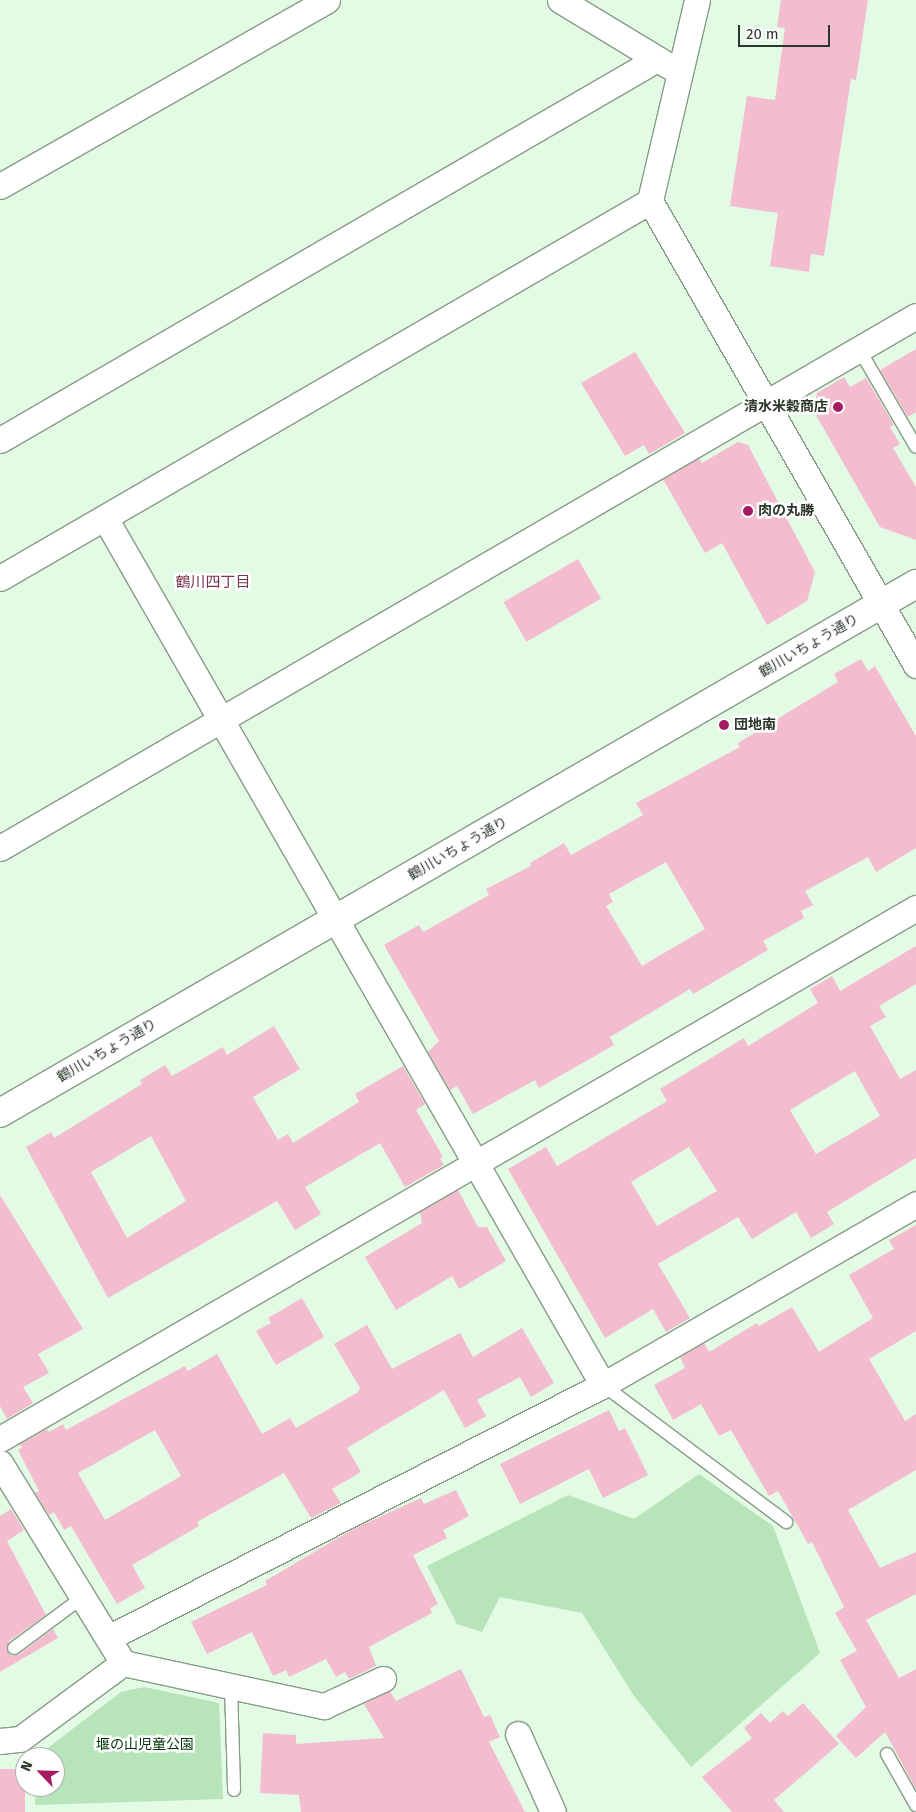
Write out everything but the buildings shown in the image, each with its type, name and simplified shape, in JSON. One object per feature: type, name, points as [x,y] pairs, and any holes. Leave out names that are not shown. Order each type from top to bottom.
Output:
[{"type":"street","points":[[0,186],[327,0]]},
{"type":"street","points":[[560,0],[680,73]]},
{"type":"street","points":[[697,0],[650,202],[916,665]]},
{"type":"street","points":[[0,440],[657,59]]},
{"type":"street","points":[[0,578],[650,202]]},
{"type":"street","points":[[0,848],[916,316]]},
{"type":"street","points":[[105,518],[603,1385]]},
{"type":"street","name":"鶴川いちょう通り","points":[[0,1113],[916,584]]},
{"type":"street","points":[[0,1439],[916,908]]},
{"type":"street","points":[[108,1638],[603,1385],[916,1204]]},
{"type":"street","points":[[0,1463],[123,1663],[324,1706],[383,1679]]},
{"type":"street","points":[[0,1741],[20,1738],[123,1663]]},
{"type":"street","points":[[518,1734],[553,1812]]},
{"type":"lane","points":[[859,349],[916,447]]},
{"type":"lane","points":[[603,1385],[786,1522]]},
{"type":"lane","points":[[14,1648],[83,1597]]},
{"type":"lane","points":[[232,1686],[234,1790]]},
{"type":"lane","points":[[887,1754],[916,1805]]},
{"type":"green space","points":[[699,1474],[773,1526],[820,1653],[691,1767],[634,1696],[582,1613],[500,1597],[482,1632],[457,1624],[427,1566],[568,1495],[634,1519]]},
{"type":"green space","name":"堰の山児童公園","points":[[144,1687],[219,1703],[223,1799],[35,1805],[35,1797],[65,1797],[65,1747],[49,1747],[121,1692]]},
{"type":"place","name":"清水米穀商店","points":[[838,407]]},
{"type":"place","name":"肉の丸勝","points":[[748,511]]},
{"type":"place","name":"団地南","points":[[724,725]]},
{"type":"district","name":"鶴川四丁目","points":[[213,583]]}]
